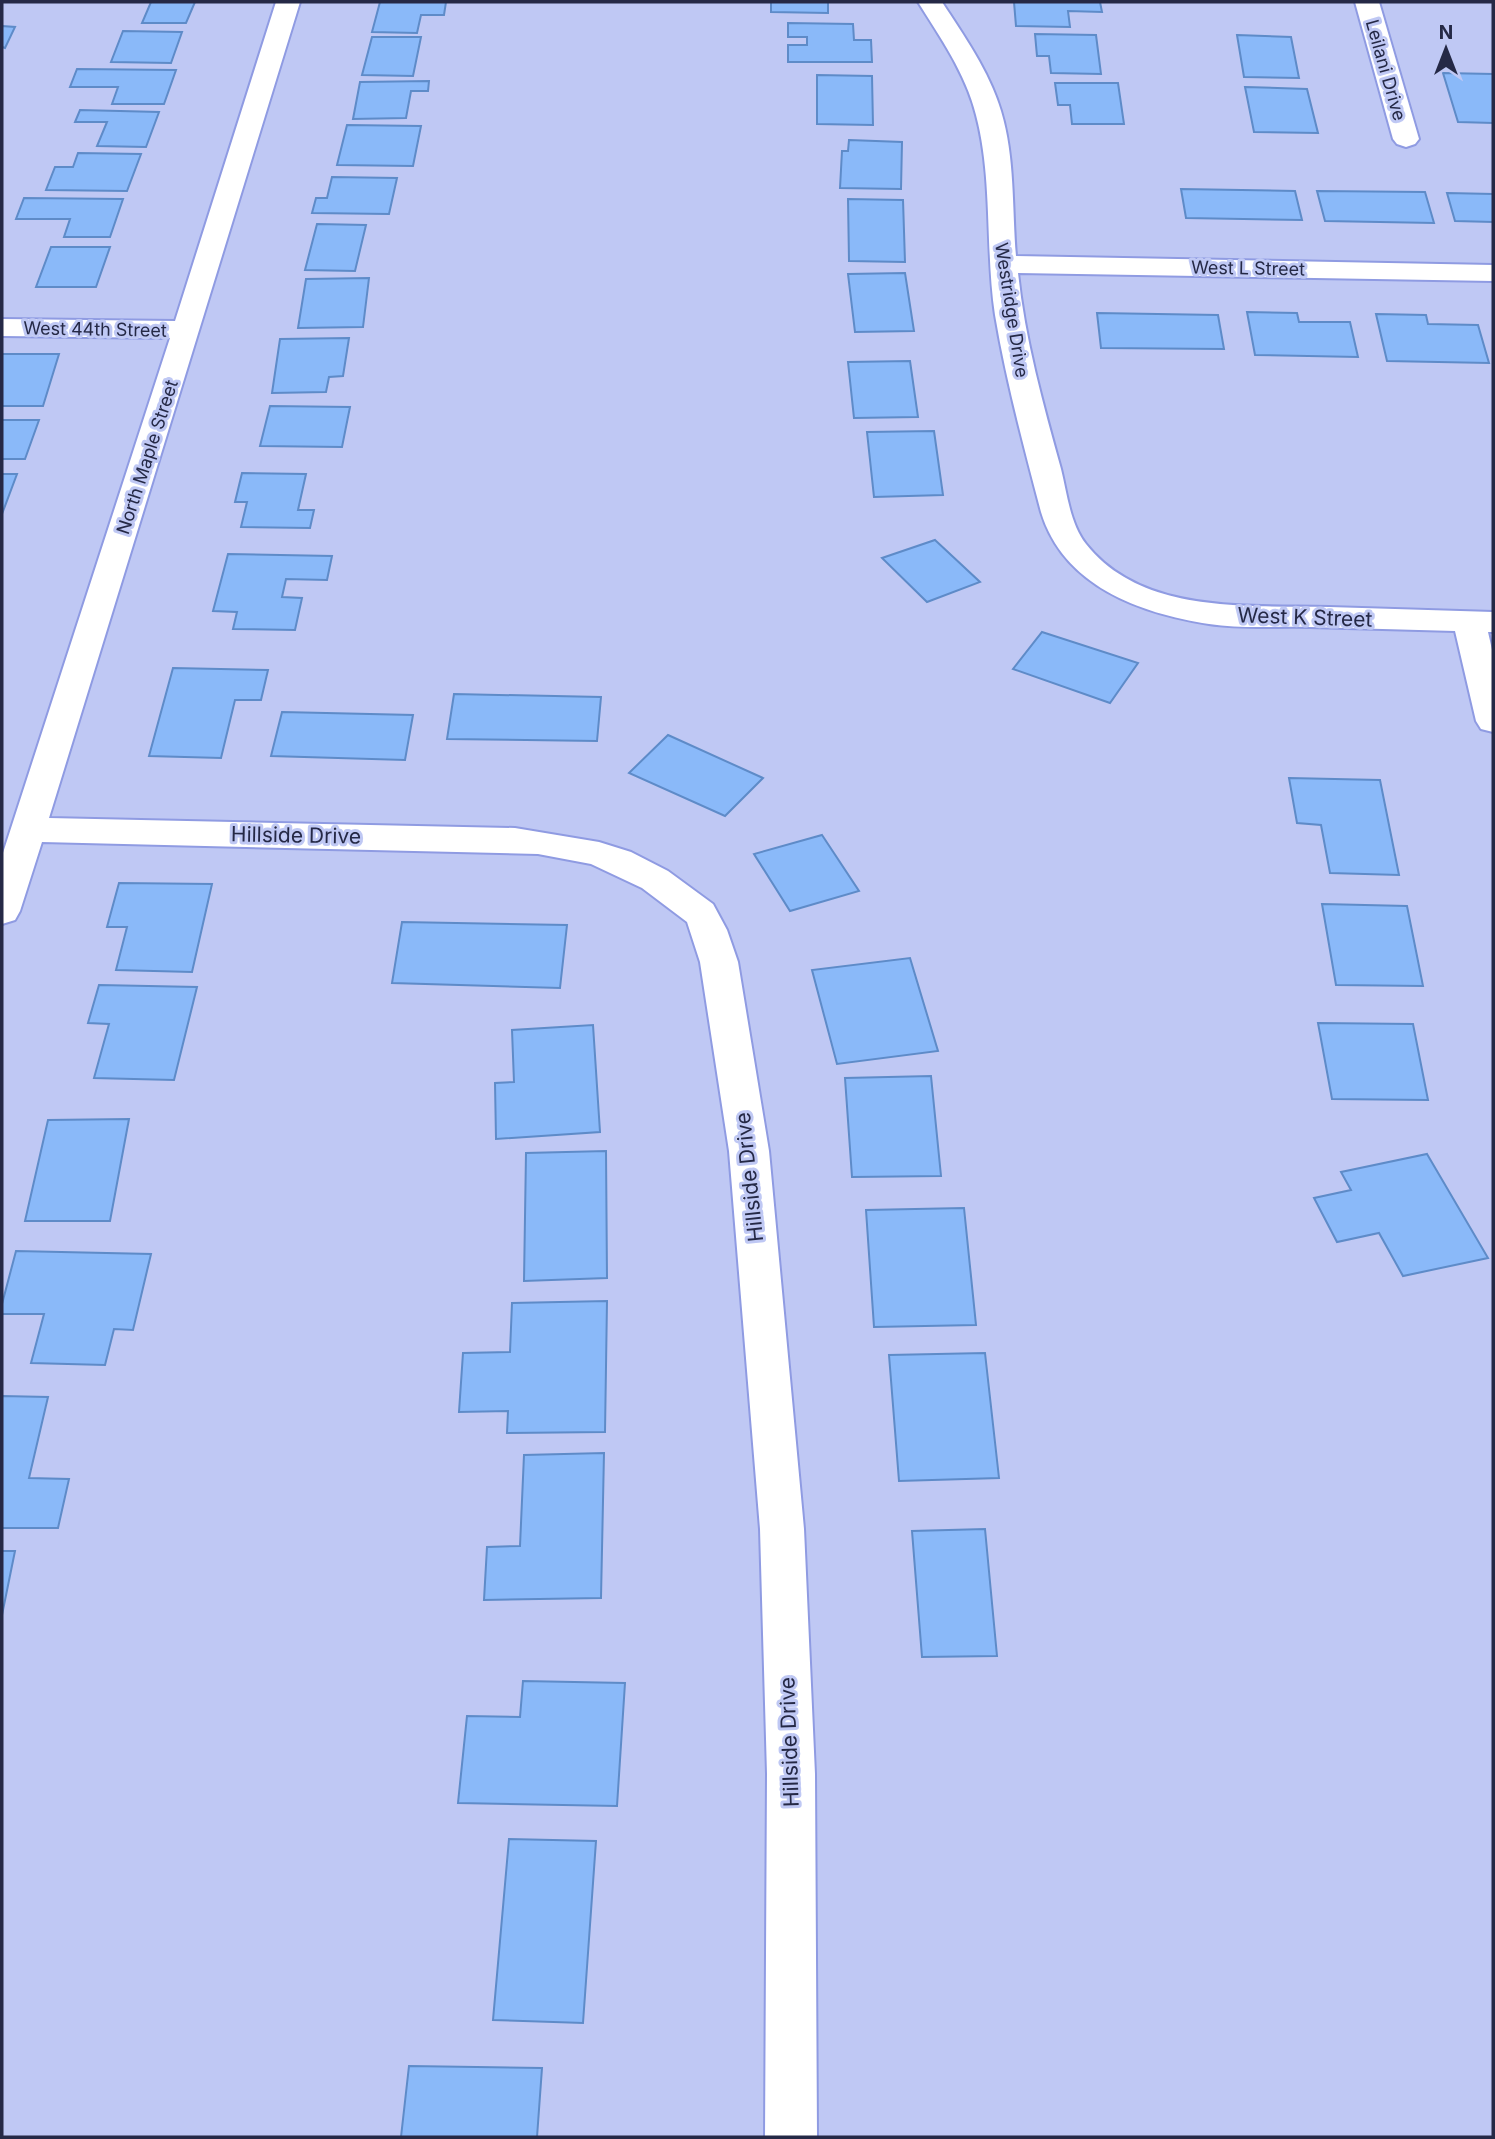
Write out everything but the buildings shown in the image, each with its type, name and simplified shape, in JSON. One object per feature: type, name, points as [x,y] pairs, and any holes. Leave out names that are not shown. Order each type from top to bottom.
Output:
[{"type":"street","name":"North Maple Street","points":[[2,911],[288,2]]},
{"type":"street","name":"Leilani Drive","points":[[1367,2],[1406,139]]},
{"type":"street","name":"Westridge Drive","points":[[934,8],[978,85],[989,115],[1003,264],[1028,405],[1062,529],[1074,550],[1091,566],[1122,587]]},
{"type":"street","name":"West L Street","points":[[1003,264],[1493,273]]},
{"type":"street","name":"West 44th Street","points":[[2,327],[187,330]]},
{"type":"street","name":"West K Street","points":[[1122,587],[1167,605],[1210,614],[1481,622]]},
{"type":"street","points":[[1481,622],[1493,721]]},
{"type":"street","name":"Hillside Drive","points":[[28,830],[515,840],[555,844],[614,856],[649,873],[700,913],[710,932],[719,962],[748,1151],[782,1529],[791,1774],[791,2137]]}]
